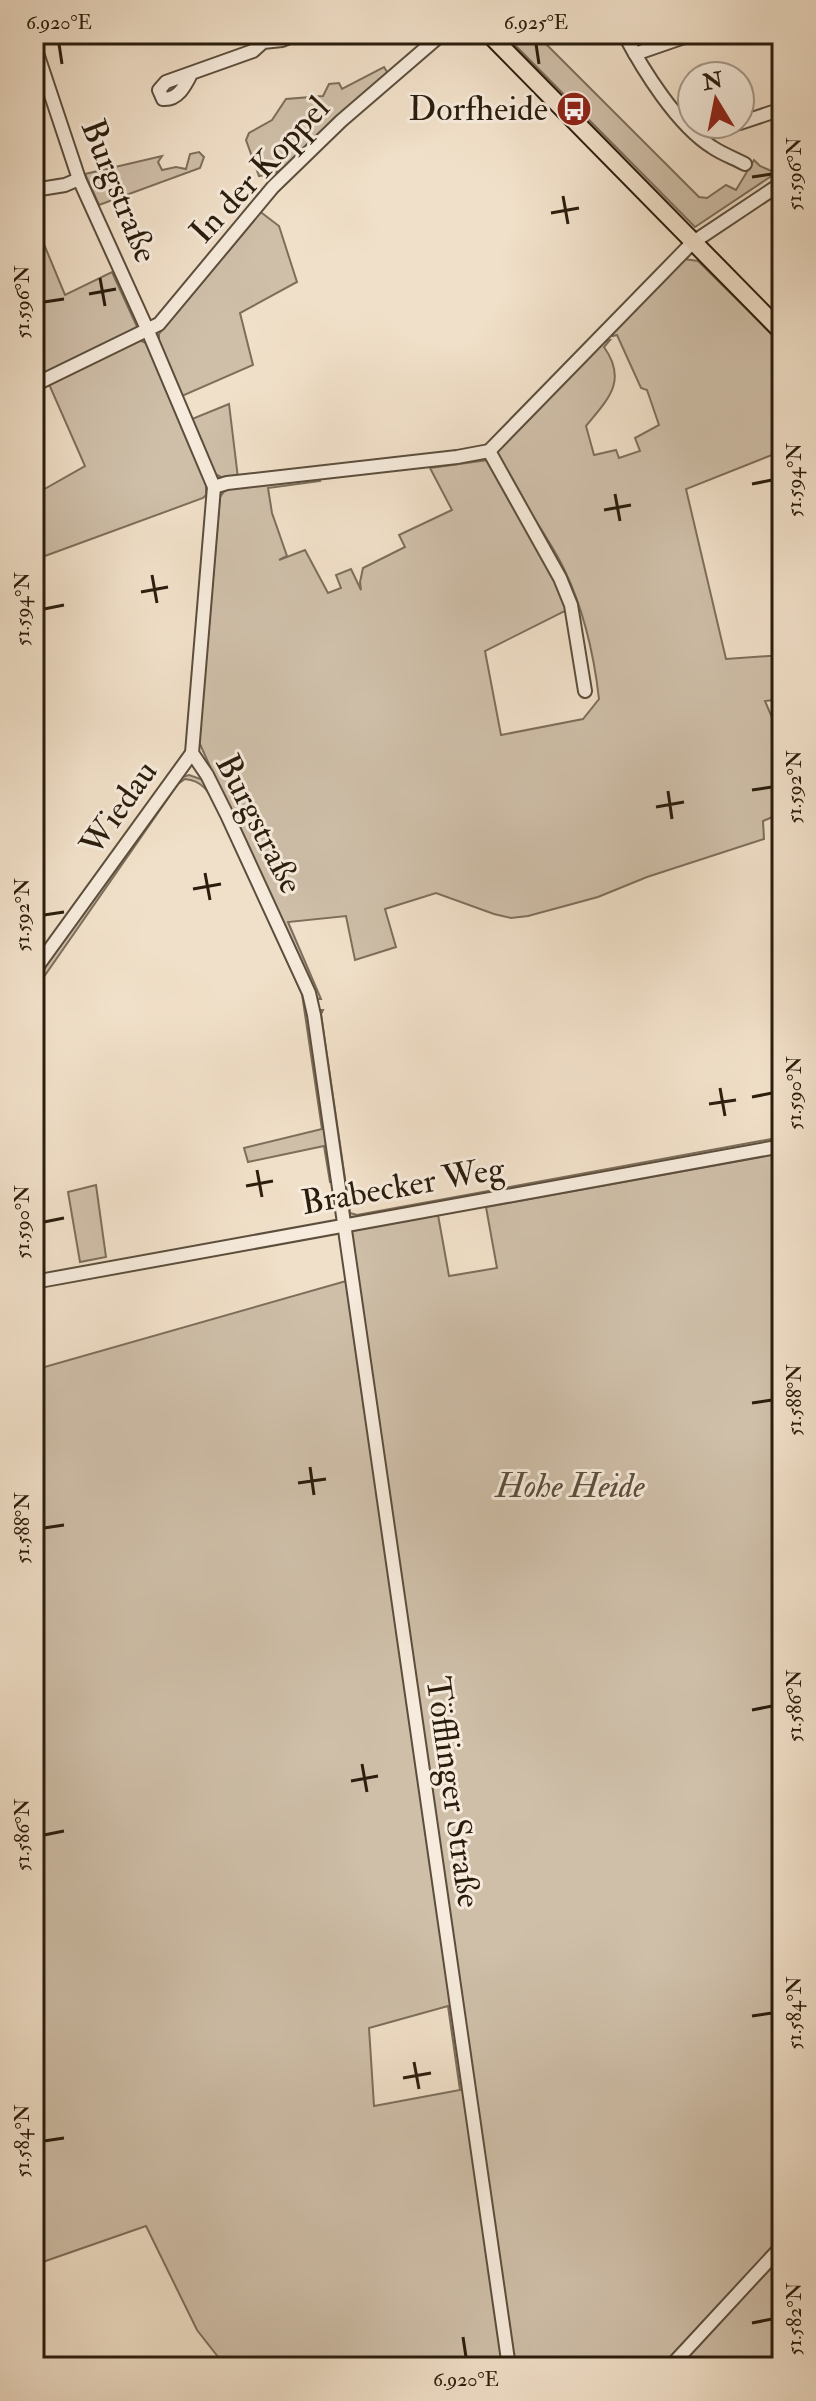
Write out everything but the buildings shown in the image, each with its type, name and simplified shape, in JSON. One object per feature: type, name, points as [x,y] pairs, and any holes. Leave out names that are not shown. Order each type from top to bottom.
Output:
[{"type":"main road","points":[[489,34],[782,332]]},
{"type":"street","points":[[191,74],[253,51],[264,38],[282,40],[297,34]]},
{"type":"street","name":"In der Koppel","points":[[34,385],[159,324],[273,187],[341,121],[442,34]]},
{"type":"street","points":[[624,34],[676,111]]},
{"type":"street","points":[[635,54],[693,34]]},
{"type":"street","name":"Burgstraße","points":[[34,44],[79,179],[214,487],[192,753],[227,815],[309,993],[343,1225]]},
{"type":"street","points":[[756,117],[782,109]]},
{"type":"street","points":[[703,140],[745,164]]},
{"type":"street","points":[[34,190],[65,185],[79,179]]},
{"type":"street","points":[[214,487],[489,451],[692,243],[782,183]]},
{"type":"street","points":[[489,451],[544,546],[566,592],[571,605],[585,691]]},
{"type":"street","name":"Wiedau","points":[[35,969],[192,753]]},
{"type":"street","name":"Brabecker Weg","points":[[34,1282],[782,1146]]},
{"type":"street","name":"Töfflinger Straße","points":[[343,1225],[509,2367]]},
{"type":"street","points":[[670,2367],[782,2246]]},
{"type":"green space","points":[[504,34],[536,34],[699,197],[707,198],[726,185],[736,190],[754,160],[776,173],[695,227]]},
{"type":"green space","points":[[384,67],[389,75],[287,166],[275,173],[259,176],[246,140],[249,133],[272,120],[286,99],[323,96],[329,84],[339,83],[342,89]]},
{"type":"green space","points":[[199,152],[204,157],[200,168],[99,205],[85,174],[162,156],[158,162],[162,170],[176,167],[186,169],[190,154]]},
{"type":"green space","points":[[258,210],[279,226],[297,282],[240,313],[253,365],[182,396],[159,342],[159,334]]},
{"type":"green space","points":[[34,220],[65,295],[112,272],[139,331],[34,382]]},
{"type":"green space","points":[[684,259],[698,261],[782,344],[782,451],[686,489],[726,659],[782,655],[782,699],[765,701],[782,741],[782,813],[763,821],[764,839],[647,877],[598,897],[528,916],[511,918],[494,914],[436,893],[385,909],[396,947],[355,960],[346,916],[288,922],[321,999],[315,999],[199,742],[220,497],[226,489],[318,477],[320,481],[268,488],[272,513],[287,556],[279,560],[305,550],[328,593],[341,588],[336,575],[351,569],[361,590],[363,568],[405,547],[399,535],[452,510],[430,468],[488,460],[553,570],[565,606],[565,611],[485,651],[501,735],[583,719],[599,699],[582,616],[564,569],[510,480],[497,451],[603,341],[610,340],[604,347],[611,359],[615,380],[608,398],[586,426],[594,455],[616,450],[619,458],[640,451],[635,438],[659,425],[647,390],[641,388],[613,331]]},
{"type":"green space","points":[[139,340],[146,343],[206,483],[206,495],[34,560],[34,495],[85,466],[48,382]]},
{"type":"green space","points":[[229,404],[238,478],[225,479],[215,474],[192,419]]},
{"type":"green space","points":[[189,775],[206,781],[305,992],[334,1181],[330,1182],[324,1146],[248,1162],[244,1148],[322,1129],[302,994],[220,813],[207,790],[198,783],[185,779],[178,784],[34,991],[34,981],[179,778]]},
{"type":"green space","points":[[323,1010],[321,1014],[350,1213],[357,1215],[782,1137],[782,1142],[354,1219],[349,1216],[318,1014]]},
{"type":"green space","name":"Hohe Heide","points":[[782,1153],[782,2367],[226,2367],[197,2330],[146,2226],[34,2265],[34,1370],[346,1281],[364,1409],[373,1408],[351,1230],[438,1215],[449,1276],[497,1268],[486,1207]],"holes":[[[448,2006],[460,2090],[374,2106],[369,2028]]]},
{"type":"green space","points":[[96,1185],[106,1257],[80,1262],[68,1192]]},
{"type":"place","name":"Dorfheide","points":[[574,109]]}]
